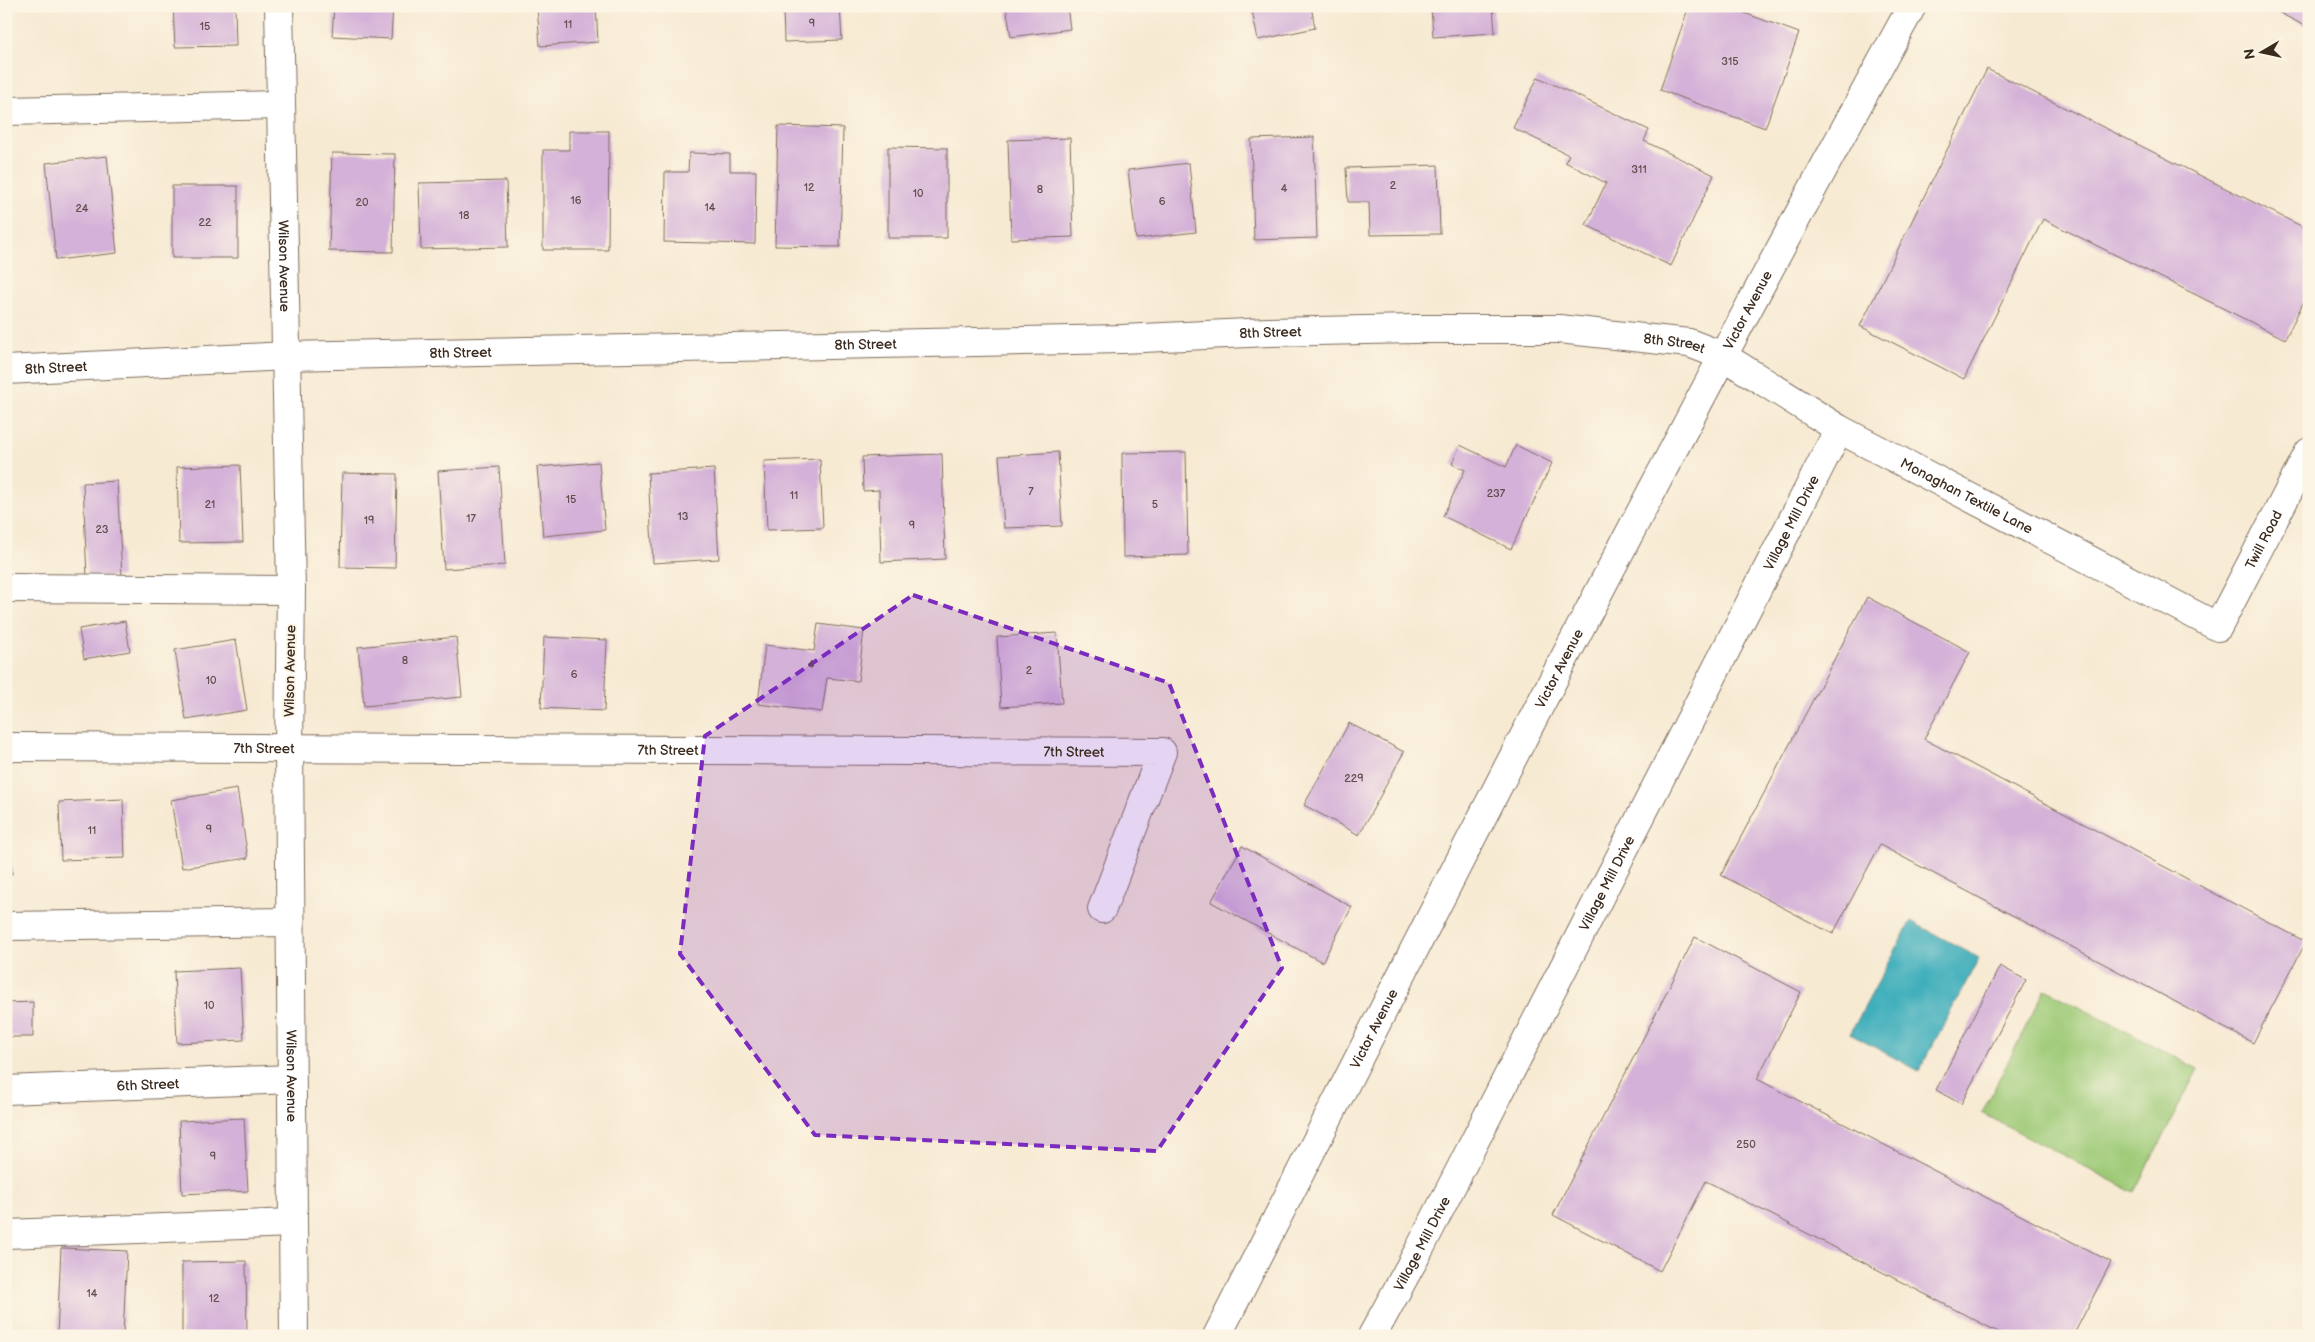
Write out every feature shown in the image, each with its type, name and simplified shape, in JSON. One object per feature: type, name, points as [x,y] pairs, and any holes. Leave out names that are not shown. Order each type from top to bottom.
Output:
[{"type":"street","name":"Wilson Avenue","points":[[279,6],[292,590],[289,748],[294,1336]]},
{"type":"street","name":"Victor Avenue","points":[[1217,1336],[1449,880],[1794,220],[1912,6]]},
{"type":"street","points":[[6,111],[280,104]]},
{"type":"street","name":"8th Street","points":[[6,370],[286,356],[1122,339],[1268,332],[1414,329],[1560,329],[1689,343],[1723,356]]},
{"type":"street","name":"Monaghan Textile Lane","points":[[1723,356],[1839,429],[2218,627]]},
{"type":"street","name":"Village Mill Drive","points":[[1372,1336],[1423,1241],[1839,429]]},
{"type":"street","name":"Twill Road","points":[[2218,627],[2309,452]]},
{"type":"street","points":[[6,588],[292,590]]},
{"type":"street","name":"7th Street","points":[[6,747],[1162,752],[1102,909]]},
{"type":"street","points":[[6,926],[290,922]]},
{"type":"street","name":"6th Street","points":[[6,1090],[291,1079]]},
{"type":"street","points":[[6,1234],[292,1223]]},
{"type":"highlighted area","points":[[913,595],[1169,683],[1282,968],[1157,1151],[815,1135],[680,954],[705,736]]},
{"type":"green space","points":[[2045,989],[2198,1069],[2134,1192],[1982,1113]]},
{"type":"water","points":[[1911,921],[1979,958],[1919,1071],[1850,1034]]},
{"type":"building","points":[[173,6],[235,6],[236,46],[175,47]]},
{"type":"building","points":[[334,6],[393,6],[391,39],[332,36]]},
{"type":"building","points":[[537,6],[596,6],[598,42],[540,46]]},
{"type":"building","points":[[783,6],[840,6],[842,40],[784,42]]},
{"type":"building","points":[[1006,6],[1067,6],[1070,29],[1011,37]]},
{"type":"building","points":[[1251,6],[1311,6],[1315,28],[1258,40]]},
{"type":"building","points":[[1431,6],[1493,6],[1495,33],[1433,37]]},
{"type":"building","points":[[1689,6],[1725,6],[1799,33],[1765,128],[1660,90]]},
{"type":"building","points":[[2266,6],[2309,6],[2309,28]]},
{"type":"building","points":[[1987,69],[2309,230],[2309,291],[2285,339],[2043,219],[1964,379],[1860,326]]},
{"type":"building","points":[[1538,77],[1649,130],[1644,141],[1714,175],[1671,266],[1586,225],[1606,183],[1565,162],[1569,155],[1513,128]]},
{"type":"building","points":[[778,126],[843,128],[840,247],[775,246]]},
{"type":"building","points":[[569,131],[609,131],[608,250],[543,250],[543,150],[569,150]]},
{"type":"building","points":[[1314,137],[1317,238],[1254,240],[1251,139]]},
{"type":"building","points":[[1070,138],[1073,237],[1011,239],[1008,140]]},
{"type":"building","points":[[888,147],[947,148],[947,238],[888,238]]},
{"type":"building","points":[[332,153],[395,154],[393,252],[329,251]]},
{"type":"building","points":[[689,153],[730,154],[730,171],[756,171],[755,244],[664,242],[665,172],[688,172]]},
{"type":"building","points":[[107,156],[117,253],[56,260],[46,163]]},
{"type":"building","points":[[1189,163],[1196,232],[1136,239],[1128,170]]},
{"type":"building","points":[[1438,165],[1440,234],[1370,235],[1369,202],[1348,202],[1346,168]]},
{"type":"building","points":[[506,181],[508,247],[421,249],[419,183]]},
{"type":"building","points":[[172,186],[238,186],[238,258],[172,258]]},
{"type":"building","points":[[1460,445],[1506,467],[1516,445],[1552,463],[1511,549],[1443,516],[1465,470],[1452,464]]},
{"type":"building","points":[[1058,452],[1062,526],[1004,528],[999,456]]},
{"type":"building","points":[[1186,452],[1188,555],[1123,557],[1122,453]]},
{"type":"building","points":[[942,454],[945,559],[881,562],[879,490],[863,491],[862,457]]},
{"type":"building","points":[[820,459],[823,528],[767,530],[764,461]]},
{"type":"building","points":[[599,462],[605,530],[543,536],[537,467]]},
{"type":"building","points":[[240,465],[243,542],[179,543],[177,467]]},
{"type":"building","points":[[499,467],[505,565],[444,569],[438,471]]},
{"type":"building","points":[[714,469],[719,559],[653,563],[648,473]]},
{"type":"building","points":[[342,473],[397,474],[395,568],[340,567]]},
{"type":"building","points":[[117,481],[122,576],[87,578],[83,483]]},
{"type":"building","points":[[1867,597],[1970,652],[1924,739],[2306,942],[2253,1043],[1880,845],[1833,934],[1721,875]]},
{"type":"building","points":[[125,621],[130,651],[84,659],[79,629]]},
{"type":"building","points":[[818,624],[864,630],[858,681],[827,678],[822,712],[758,704],[765,645],[814,651]]},
{"type":"building","points":[[1057,633],[1062,703],[1001,707],[997,637]]},
{"type":"building","points":[[456,637],[462,697],[364,706],[358,647]]},
{"type":"building","points":[[544,637],[607,640],[604,711],[541,708]]},
{"type":"building","points":[[236,640],[247,710],[186,720],[175,650]]},
{"type":"building","points":[[1349,723],[1404,752],[1359,835],[1304,805]]},
{"type":"building","points":[[237,789],[248,858],[182,868],[171,800]]},
{"type":"building","points":[[123,799],[125,858],[61,860],[59,802]]},
{"type":"building","points":[[6,804],[12,874],[6,875]]},
{"type":"building","points":[[1242,846],[1352,907],[1322,962],[1211,902]]},
{"type":"building","points":[[1695,937],[1801,992],[1757,1079],[2111,1262],[2073,1336],[2006,1336],[1706,1181],[1660,1271],[1553,1215]]},
{"type":"building","points":[[2000,966],[2026,980],[1961,1104],[1936,1090]]},
{"type":"building","points":[[240,968],[244,1040],[177,1043],[174,971]]},
{"type":"building","points":[[33,1002],[33,1037],[6,1037],[6,1003]]},
{"type":"building","points":[[244,1118],[248,1191],[182,1194],[179,1121]]},
{"type":"building","points":[[61,1248],[127,1251],[123,1336],[57,1336]]},
{"type":"building","points":[[246,1261],[247,1333],[182,1334],[182,1262]]}]
